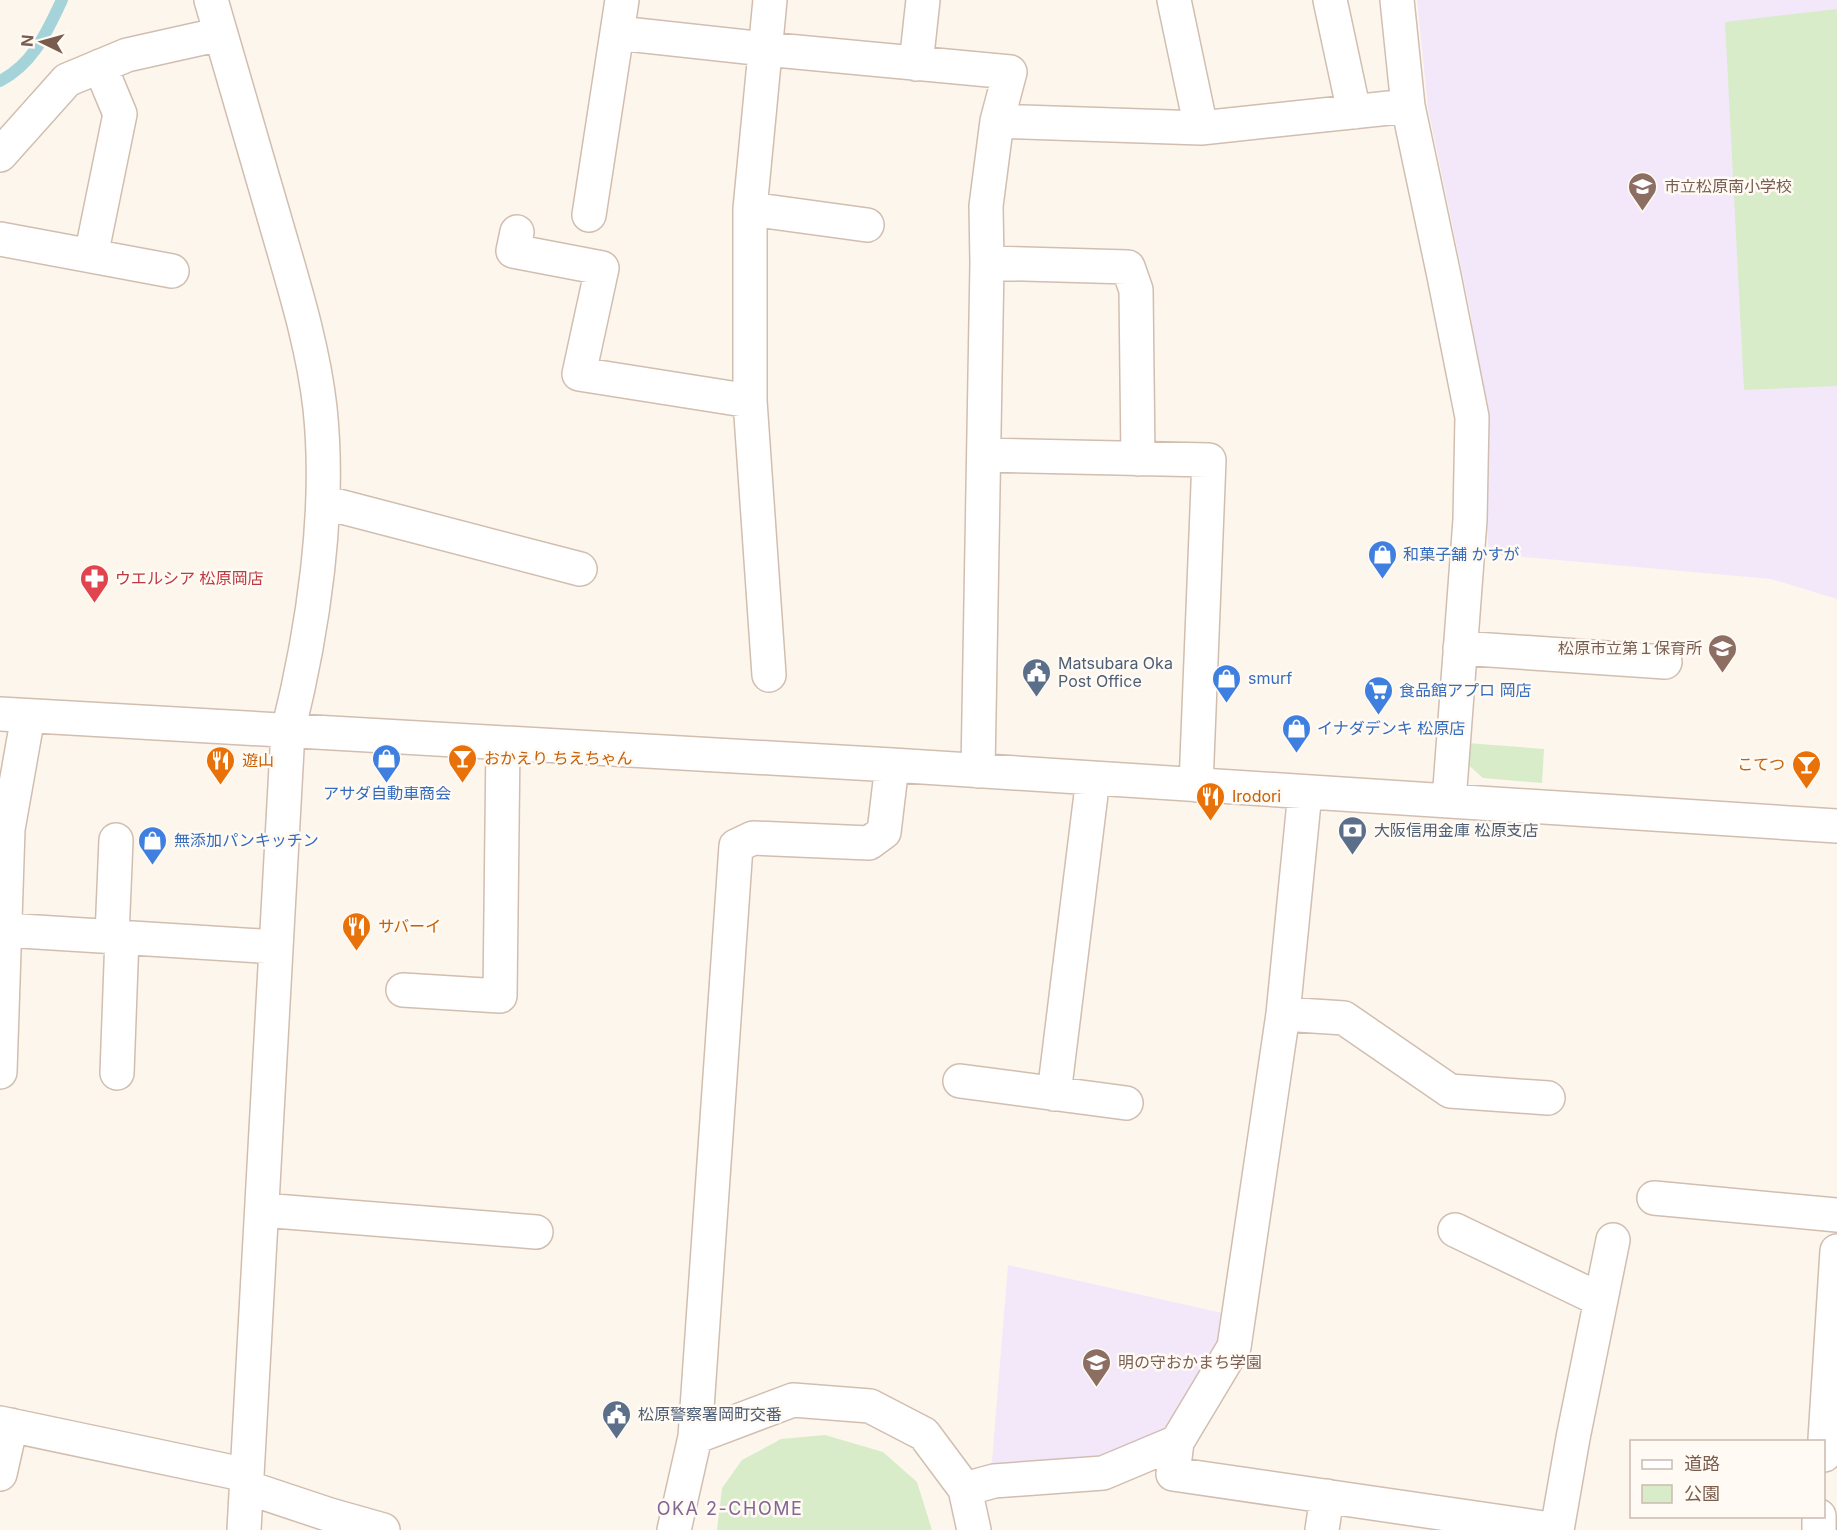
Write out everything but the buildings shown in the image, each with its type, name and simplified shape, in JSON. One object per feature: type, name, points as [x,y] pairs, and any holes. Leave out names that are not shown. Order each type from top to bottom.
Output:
[{"type":"street","points":[[211,0],[309,346],[320,408],[323,502],[301,678],[288,731],[244,1530]]},
{"type":"street","points":[[589,215],[622,0]]},
{"type":"street","points":[[769,675],[750,401],[750,209],[770,0]]},
{"type":"street","points":[[916,64],[923,0]]},
{"type":"street","points":[[1174,0],[1201,128]]},
{"type":"street","points":[[1330,0],[1354,112]]},
{"type":"street","points":[[1397,0],[1408,106],[1472,417],[1470,520],[1449,801]]},
{"type":"street","points":[[618,33],[1011,72],[997,121],[986,206],[987,263],[978,771]]},
{"type":"street","points":[[0,154],[68,80],[127,55],[220,34]]},
{"type":"street","points":[[91,256],[120,114],[100,66]]},
{"type":"street","points":[[997,121],[1201,128],[1408,106]]},
{"type":"street","points":[[750,209],[867,225]]},
{"type":"street","points":[[517,232],[513,251],[602,268],[579,374],[750,401]]},
{"type":"street","points":[[0,239],[172,271]]},
{"type":"street","points":[[987,263],[1128,267],[1136,290],[1138,459]]},
{"type":"street","points":[[984,455],[1209,460],[1196,785]]},
{"type":"street","points":[[323,502],[580,569]]},
{"type":"street","points":[[1460,648],[1665,662]]},
{"type":"street","points":[[0,1072],[14,715],[891,765],[1837,826]]},
{"type":"street","points":[[403,990],[500,996],[503,743]]},
{"type":"street","points":[[674,1530],[695,1437],[736,846],[753,838],[869,843],[884,832],[891,765]]},
{"type":"street","points":[[1054,1094],[1093,778]]},
{"type":"street","points":[[1305,792],[1282,1014],[1234,1347],[1177,1442],[1173,1474],[1557,1530],[1613,1240]]},
{"type":"street","points":[[116,840],[117,1073]]},
{"type":"street","points":[[4,930],[276,946]]},
{"type":"street","points":[[1282,1014],[1344,1018],[1450,1091],[1548,1098]]},
{"type":"street","points":[[960,1081],[1126,1103]]},
{"type":"street","points":[[1654,1198],[1837,1215]]},
{"type":"street","points":[[262,1210],[536,1232]]},
{"type":"street","points":[[1455,1230],[1601,1300]]},
{"type":"street","points":[[1825,1447],[1833,1379],[1837,1251]]},
{"type":"street","points":[[695,1437],[793,1401],[870,1406],[924,1434],[965,1490],[974,1530]]},
{"type":"street","points":[[0,1474],[5,1424],[247,1481],[330,1515],[383,1530]]},
{"type":"street","points":[[965,1490],[994,1482],[1103,1473],[1177,1442]]},
{"type":"street","points":[[1322,1530],[1327,1496]]},
{"type":"shaded area","name":"市立松原南小学校","points":[[1417,0],[1837,0],[1837,599],[1771,579],[1489,554],[1471,315],[1428,108]]},
{"type":"shaded area","name":"明の守おかまち学園","points":[[1008,1265],[1227,1314],[1222,1345],[1158,1442],[1089,1468],[991,1473]]},
{"type":"green space","points":[[1837,9],[1837,386],[1744,390],[1725,22]]},
{"type":"green space","points":[[1467,743],[1544,749],[1542,783],[1483,778],[1465,762]]},
{"type":"green space","points":[[825,1435],[883,1452],[917,1482],[932,1530],[717,1530],[722,1488],[742,1460],[781,1439]]},
{"type":"waterway","points":[[0,81],[22,65],[38,46],[62,0]]},
{"type":"place","name":"市立松原南小学校","points":[[1643,212]]},
{"type":"place","name":"和菓子舗 かすが","points":[[1382,580]]},
{"type":"place","name":"ウエルシア 松原岡店","points":[[94,604]]},
{"type":"place","name":"松原市立第１保育所","points":[[1723,674]]},
{"type":"place","name":"Matsubara Oka Post Office","points":[[1037,698]]},
{"type":"place","name":"smurf","points":[[1227,704]]},
{"type":"place","name":"食品館アプロ 岡店","points":[[1378,716]]},
{"type":"place","name":"イナダデンキ 松原店","points":[[1296,754]]},
{"type":"place","name":"アサダ自動車商会","points":[[387,784]]},
{"type":"place","name":"おかえり ちえちゃん","points":[[463,784]]},
{"type":"place","name":"遊山","points":[[221,786]]},
{"type":"place","name":"こてつ","points":[[1806,790]]},
{"type":"place","name":"Irodori","points":[[1211,822]]},
{"type":"place","name":"大阪信用金庫 松原支店","points":[[1353,856]]},
{"type":"place","name":"無添加パンキッチン","points":[[153,866]]},
{"type":"place","name":"サバーイ","points":[[357,952]]},
{"type":"place","name":"明の守おかまち学園","points":[[1097,1388]]},
{"type":"place","name":"松原警察署岡町交番","points":[[617,1440]]},
{"type":"district","name":"OKA 2-CHOME","points":[[730,1508]]}]
